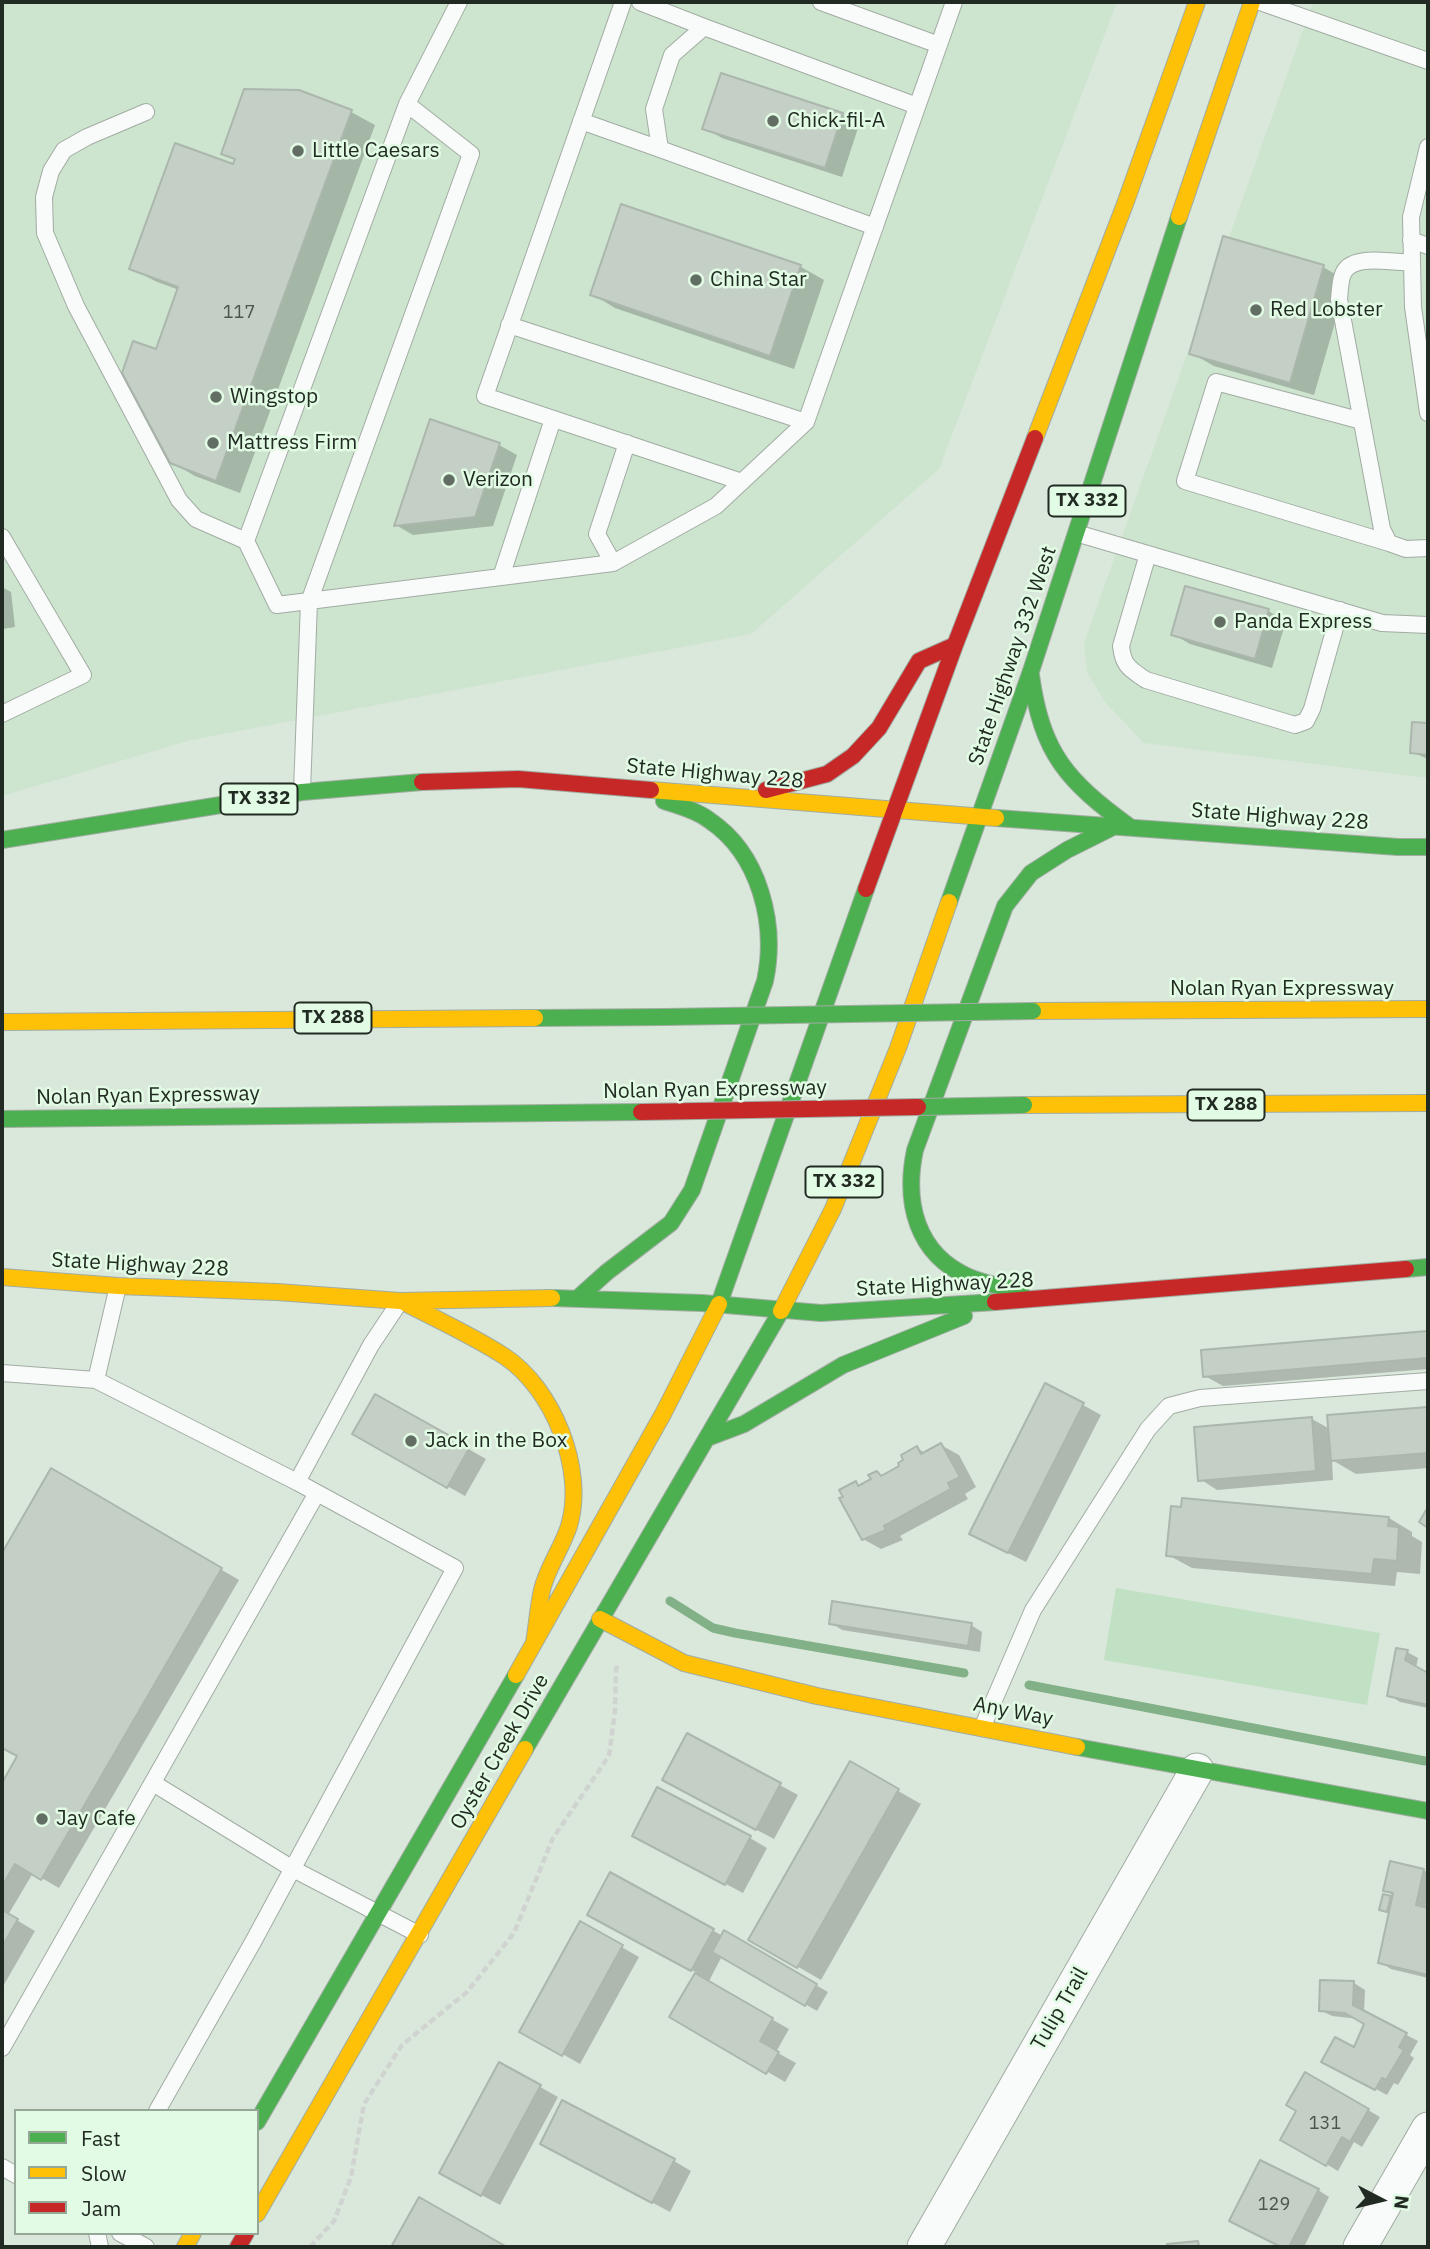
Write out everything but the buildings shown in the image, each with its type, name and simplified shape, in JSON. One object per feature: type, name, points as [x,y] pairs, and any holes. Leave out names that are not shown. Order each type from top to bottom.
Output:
[{"type":"main road","name":"TX 332","points":[[719,1304],[894,811],[1125,204],[1197,2]]},
{"type":"main road","name":"State Highway 332 West","points":[[781,1311],[838,1197],[898,1048],[1031,671],[1189,185],[1252,2]]},
{"type":"main road","name":"TX 332","points":[[742,797],[827,774],[853,756],[879,729],[919,661],[955,645]]},
{"type":"main road","points":[[1031,671],[1034,700],[1042,730],[1065,773],[1122,826],[1067,850],[1031,873],[1005,906],[915,1150],[910,1171],[910,1193],[922,1234],[948,1264],[969,1277],[1052,1300]]},
{"type":"main road","name":"State Highway 228","points":[[2,840],[302,792],[412,782],[518,779],[894,811],[1428,847]]},
{"type":"main road","points":[[578,1298],[671,1223],[692,1190],[765,981],[770,951],[768,919],[760,889],[738,845],[713,822],[699,814],[630,788]]},
{"type":"main road","name":"Nolan Ryan Expressway","points":[[2,1022],[1428,1009]]},
{"type":"main road","name":"Nolan Ryan Expressway","points":[[2,1119],[1024,1105],[1428,1103]]},
{"type":"main road","name":"State Highway 228","points":[[2,1277],[400,1301],[578,1298],[719,1304],[821,1313],[1052,1300],[1428,1267]]},
{"type":"main road","points":[[400,1301],[506,1357],[536,1387],[559,1423],[571,1461],[573,1502],[569,1525],[542,1589],[534,1643]]},
{"type":"main road","points":[[707,1438],[744,1424],[843,1365],[998,1303]]},
{"type":"main road","name":"Oyster Creek Drive","points":[[259,2119],[534,1643],[663,1414],[719,1304]]},
{"type":"main road","name":"Oyster Creek Drive","points":[[259,2211],[781,1311]]},
{"type":"main road","name":"Any Way","points":[[600,1619],[684,1663],[817,1696],[1197,1770],[1421,1806]]},
{"type":"street","name":"Tulip Trail","points":[[924,2247],[1197,1770]]},
{"type":"street","points":[[1360,2247],[1428,2129]]},
{"type":"lane","points":[[246,541],[407,104],[459,2]]},
{"type":"lane","points":[[623,2],[485,396],[742,482]]},
{"type":"lane","points":[[640,2],[917,106]]},
{"type":"lane","points":[[821,2],[939,45]]},
{"type":"lane","points":[[146,112],[87,137],[64,150],[51,171],[44,197],[45,233],[76,306],[179,500],[197,519],[246,541],[277,605],[613,563],[716,506],[806,422],[954,2]]},
{"type":"lane","points":[[1260,2],[1428,61]]},
{"type":"lane","points":[[660,149],[654,109],[672,55],[704,27]]},
{"type":"lane","points":[[302,792],[310,602],[471,154],[407,104]]},
{"type":"lane","points":[[581,121],[875,227]]},
{"type":"lane","points":[[1428,147],[1411,217],[1413,307],[1428,413]]},
{"type":"lane","points":[[1411,240],[1428,246]]},
{"type":"lane","points":[[1389,543],[1382,529],[1339,299],[1343,273],[1351,263],[1366,260],[1412,263]]},
{"type":"lane","points":[[509,325],[806,422]]},
{"type":"lane","points":[[1362,421],[1216,382],[1185,481],[1406,549],[1428,548]]},
{"type":"lane","points":[[501,577],[553,419]]},
{"type":"lane","points":[[613,563],[597,534],[628,443]]},
{"type":"lane","points":[[1076,533],[1382,623],[1428,625]]},
{"type":"lane","points":[[2,537],[83,676],[2,714]]},
{"type":"lane","points":[[1148,555],[1121,646],[1122,660],[1130,670],[1146,680],[1295,725],[1306,721],[1312,709],[1340,611]]},
{"type":"lane","points":[[96,1380],[118,1286]]},
{"type":"lane","points":[[296,1482],[371,1345],[400,1301]]},
{"type":"lane","points":[[2,1373],[96,1380],[317,1493],[455,1569],[293,1869],[158,2109]]},
{"type":"lane","points":[[982,1728],[1033,1610],[1148,1429],[1169,1406],[1200,1398],[1428,1381]]},
{"type":"lane","points":[[2,2048],[317,1493]]},
{"type":"lane","points":[[153,1783],[293,1869],[419,1936]]},
{"type":"lane","points":[[124,2235],[146,2247]]},
{"type":"path","points":[[310,2247],[334,2221],[351,2177],[364,2105],[402,2045],[467,1992],[514,1933],[553,1838],[609,1756],[615,1712],[616,1670],[629,1635]]},
{"type":"shaded area","points":[[2,2],[1117,2],[939,469],[751,634],[191,740],[2,796]]},
{"type":"shaded area","points":[[1313,2],[1428,2],[1428,778],[1144,743],[1105,702],[1087,672],[1084,643]]},
{"type":"shaded area","points":[[1116,1588],[1380,1633],[1367,1705],[1104,1660]]},
{"type":"waterway","points":[[670,1601],[713,1628],[964,1673]]},
{"type":"waterway","points":[[1029,1685],[1425,1761]]},
{"type":"traffic: fast","points":[[949,902],[1031,671],[1179,217]]},
{"type":"traffic: fast","points":[[1031,675],[1042,726],[1061,763],[1090,795],[1130,827]]},
{"type":"traffic: fast","points":[[2,840],[302,792],[422,782]]},
{"type":"traffic: fast","points":[[578,1298],[671,1223],[692,1190],[765,981],[768,959],[766,914],[761,892],[741,851],[727,834],[709,820],[664,801]]},
{"type":"traffic: fast","points":[[996,818],[1428,847]]},
{"type":"traffic: fast","points":[[1021,1291],[969,1277],[937,1255],[926,1240],[913,1207],[911,1189],[915,1150],[1005,906],[1031,873],[1067,850],[1115,826]]},
{"type":"traffic: fast","points":[[719,1304],[866,889]]},
{"type":"traffic: fast","points":[[665,1017],[1033,1011]]},
{"type":"traffic: fast","points":[[535,1018],[665,1017]]},
{"type":"traffic: fast","points":[[918,1107],[1024,1105]]},
{"type":"traffic: fast","points":[[2,1119],[641,1112]]},
{"type":"traffic: fast","points":[[1406,1269],[1428,1267]]},
{"type":"traffic: fast","points":[[552,1298],[702,1303],[821,1313],[995,1302]]},
{"type":"traffic: fast","points":[[525,1749],[781,1311]]},
{"type":"traffic: fast","points":[[707,1438],[744,1424],[843,1365],[964,1316]]},
{"type":"traffic: fast","points":[[259,2119],[516,1675]]},
{"type":"traffic: fast","points":[[1077,1747],[1428,1811]]},
{"type":"traffic: slow","points":[[1035,438],[1125,204],[1197,2]]},
{"type":"traffic: slow","points":[[1179,217],[1252,2]]},
{"type":"traffic: slow","points":[[651,790],[996,818]]},
{"type":"traffic: slow","points":[[781,1311],[833,1209],[898,1048],[949,902]]},
{"type":"traffic: slow","points":[[1033,1011],[1428,1009]]},
{"type":"traffic: slow","points":[[2,1022],[535,1018]]},
{"type":"traffic: slow","points":[[1024,1105],[1428,1103]]},
{"type":"traffic: slow","points":[[2,1277],[400,1301],[552,1298]]},
{"type":"traffic: slow","points":[[405,1303],[480,1342],[522,1370],[551,1409],[561,1432],[569,1456],[573,1504],[569,1526],[542,1590],[534,1643]]},
{"type":"traffic: slow","points":[[516,1675],[663,1414],[719,1304]]},
{"type":"traffic: slow","points":[[600,1619],[684,1663],[817,1696],[1077,1747]]},
{"type":"traffic: slow","points":[[259,2211],[525,1749]]},
{"type":"traffic: slow","points":[[185,2247],[192,2235]]},
{"type":"traffic: jam","points":[[866,889],[955,645],[1035,438]]},
{"type":"traffic: jam","points":[[766,790],[827,774],[853,756],[879,728],[919,661],[955,645]]},
{"type":"traffic: jam","points":[[422,782],[518,779],[651,790]]},
{"type":"traffic: jam","points":[[641,1112],[918,1107]]},
{"type":"traffic: jam","points":[[995,1302],[1406,1269]]},
{"type":"traffic: jam","points":[[238,2247],[245,2235]]},
{"type":"place","name":"Chick-fil-A","points":[[773,121]]},
{"type":"place","name":"Little Caesars","points":[[298,151]]},
{"type":"place","name":"China Star","points":[[696,280]]},
{"type":"place","name":"Red Lobster","points":[[1256,310]]},
{"type":"place","name":"Wingstop","points":[[216,397]]},
{"type":"place","name":"Mattress Firm","points":[[213,443]]},
{"type":"place","name":"Verizon","points":[[449,480]]},
{"type":"place","name":"Panda Express","points":[[1220,622]]},
{"type":"place","name":"Jack in the Box","points":[[411,1441]]},
{"type":"place","name":"Jay Cafe","points":[[42,1819]]}]
